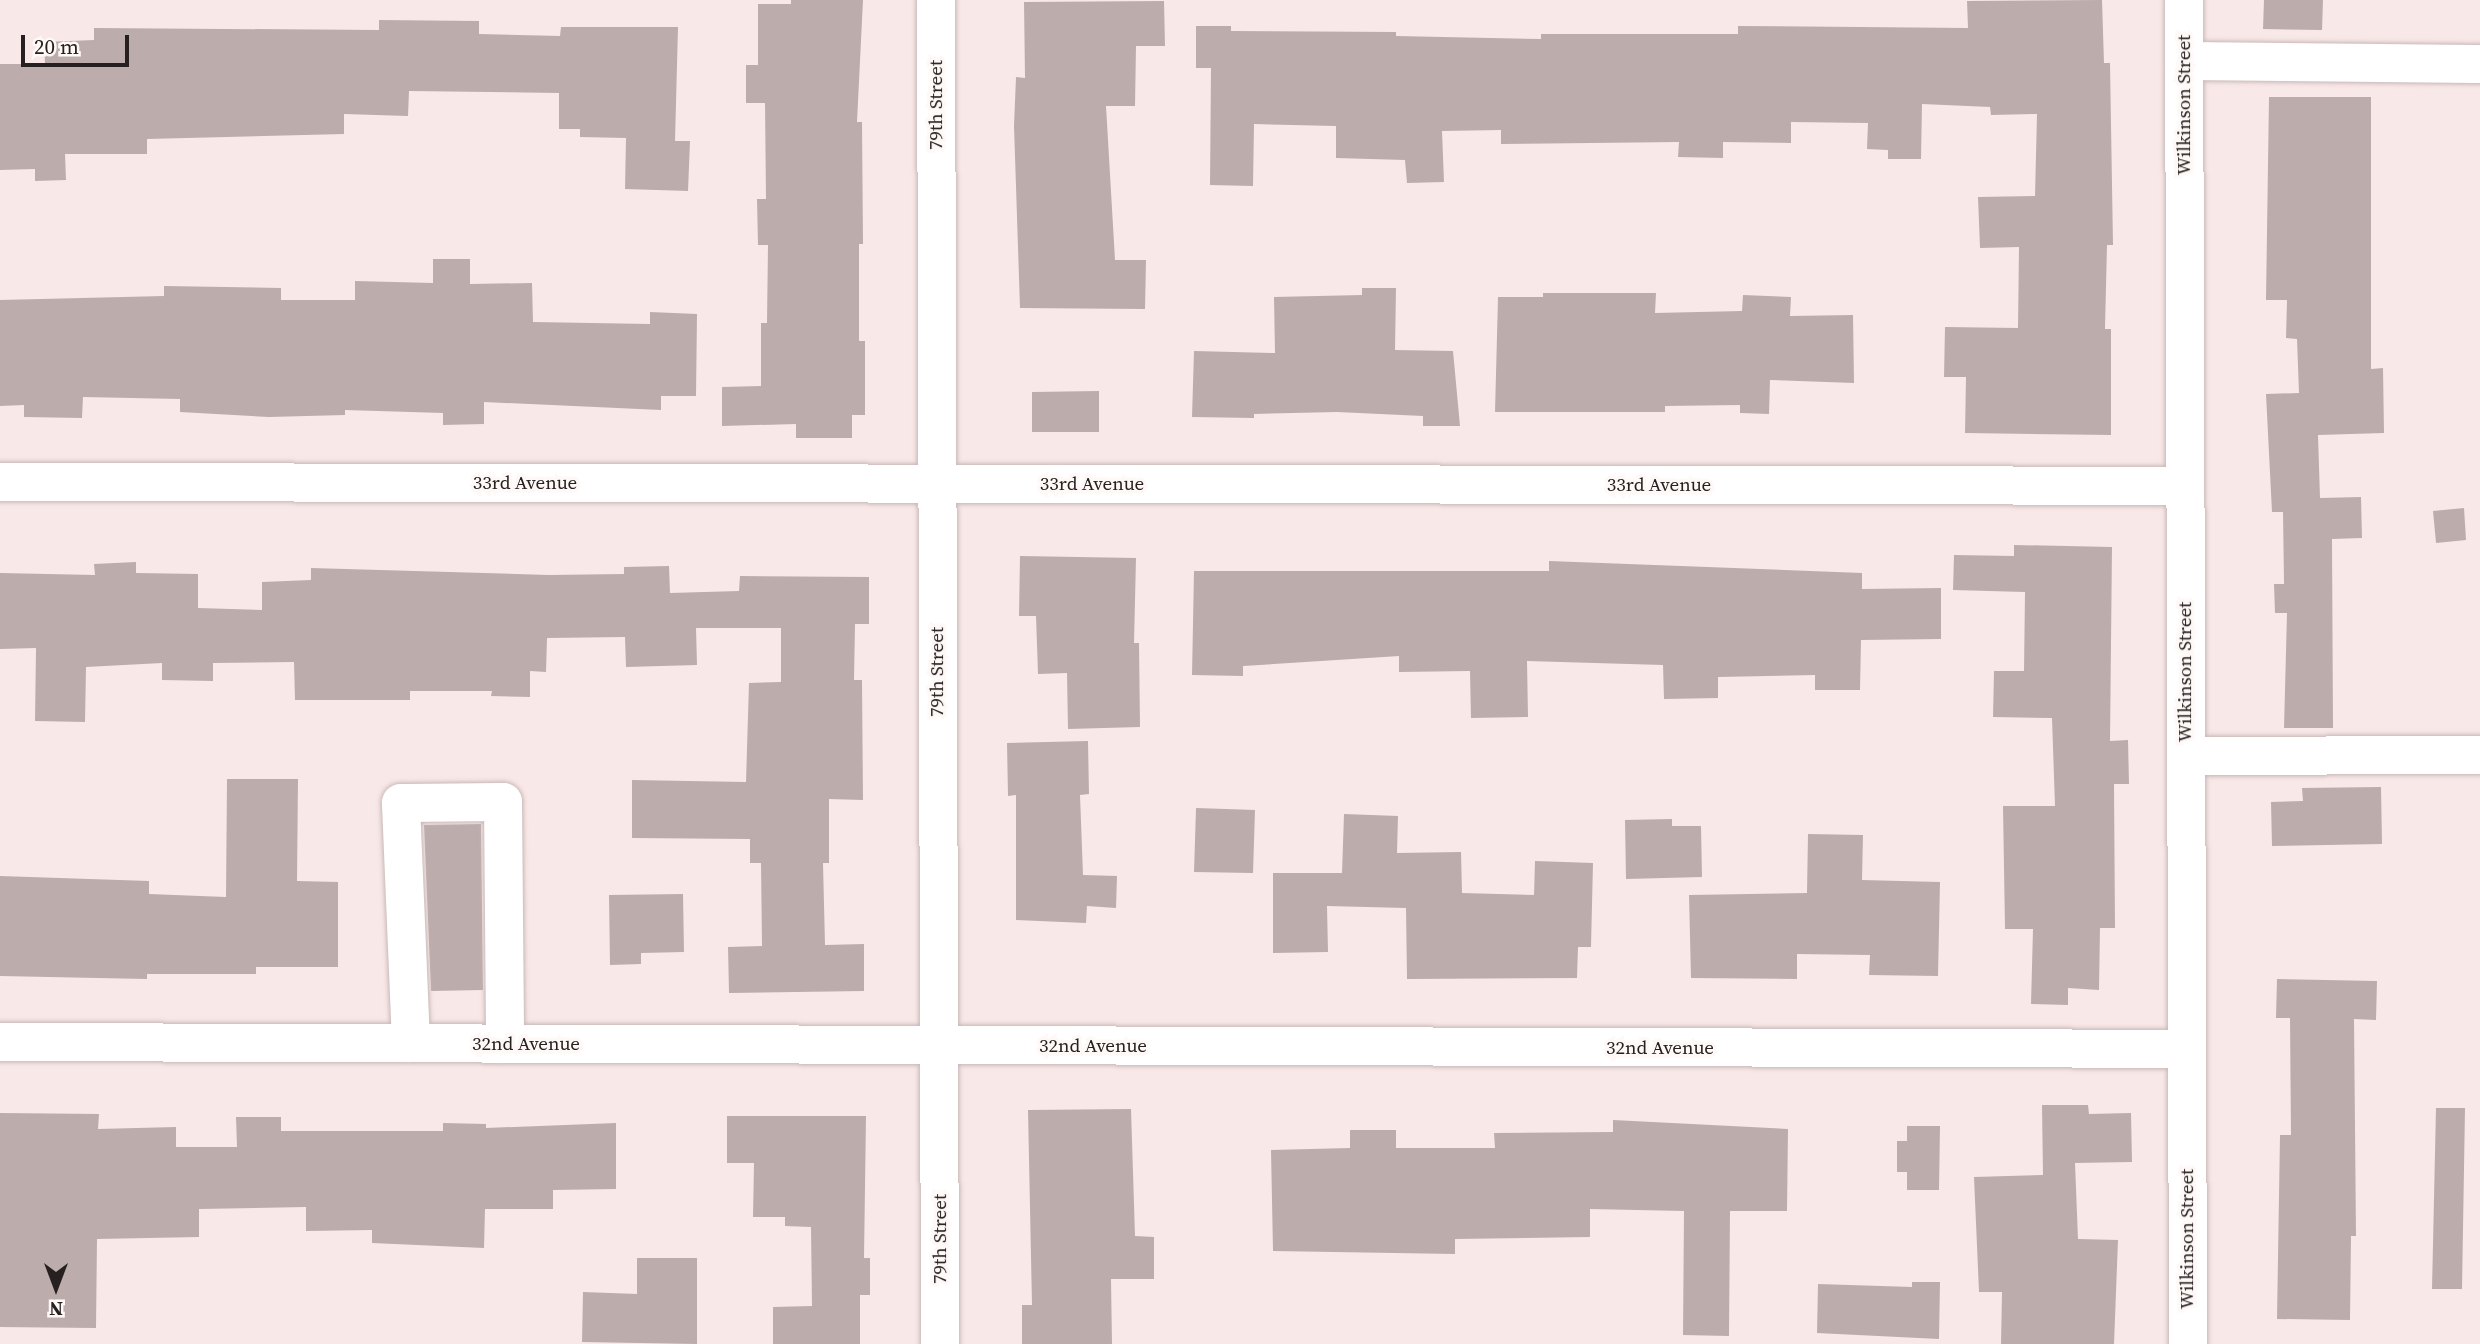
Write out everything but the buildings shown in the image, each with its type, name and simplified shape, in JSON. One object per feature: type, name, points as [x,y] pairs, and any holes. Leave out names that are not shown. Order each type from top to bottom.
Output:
[{"type":"street","name":"79th Street","points":[[936,0],[940,1344]]},
{"type":"street","name":"Wilkinson Street","points":[[2183,0],[2188,1344]]},
{"type":"street","points":[[2184,61],[2480,64]]},
{"type":"street","name":"33rd Avenue","points":[[0,482],[2185,486]]},
{"type":"street","points":[[2186,756],[2480,755]]},
{"type":"street","points":[[411,1043],[401,803],[503,802],[505,1044]]},
{"type":"street","name":"32nd Avenue","points":[[0,1042],[2187,1049]]}]
